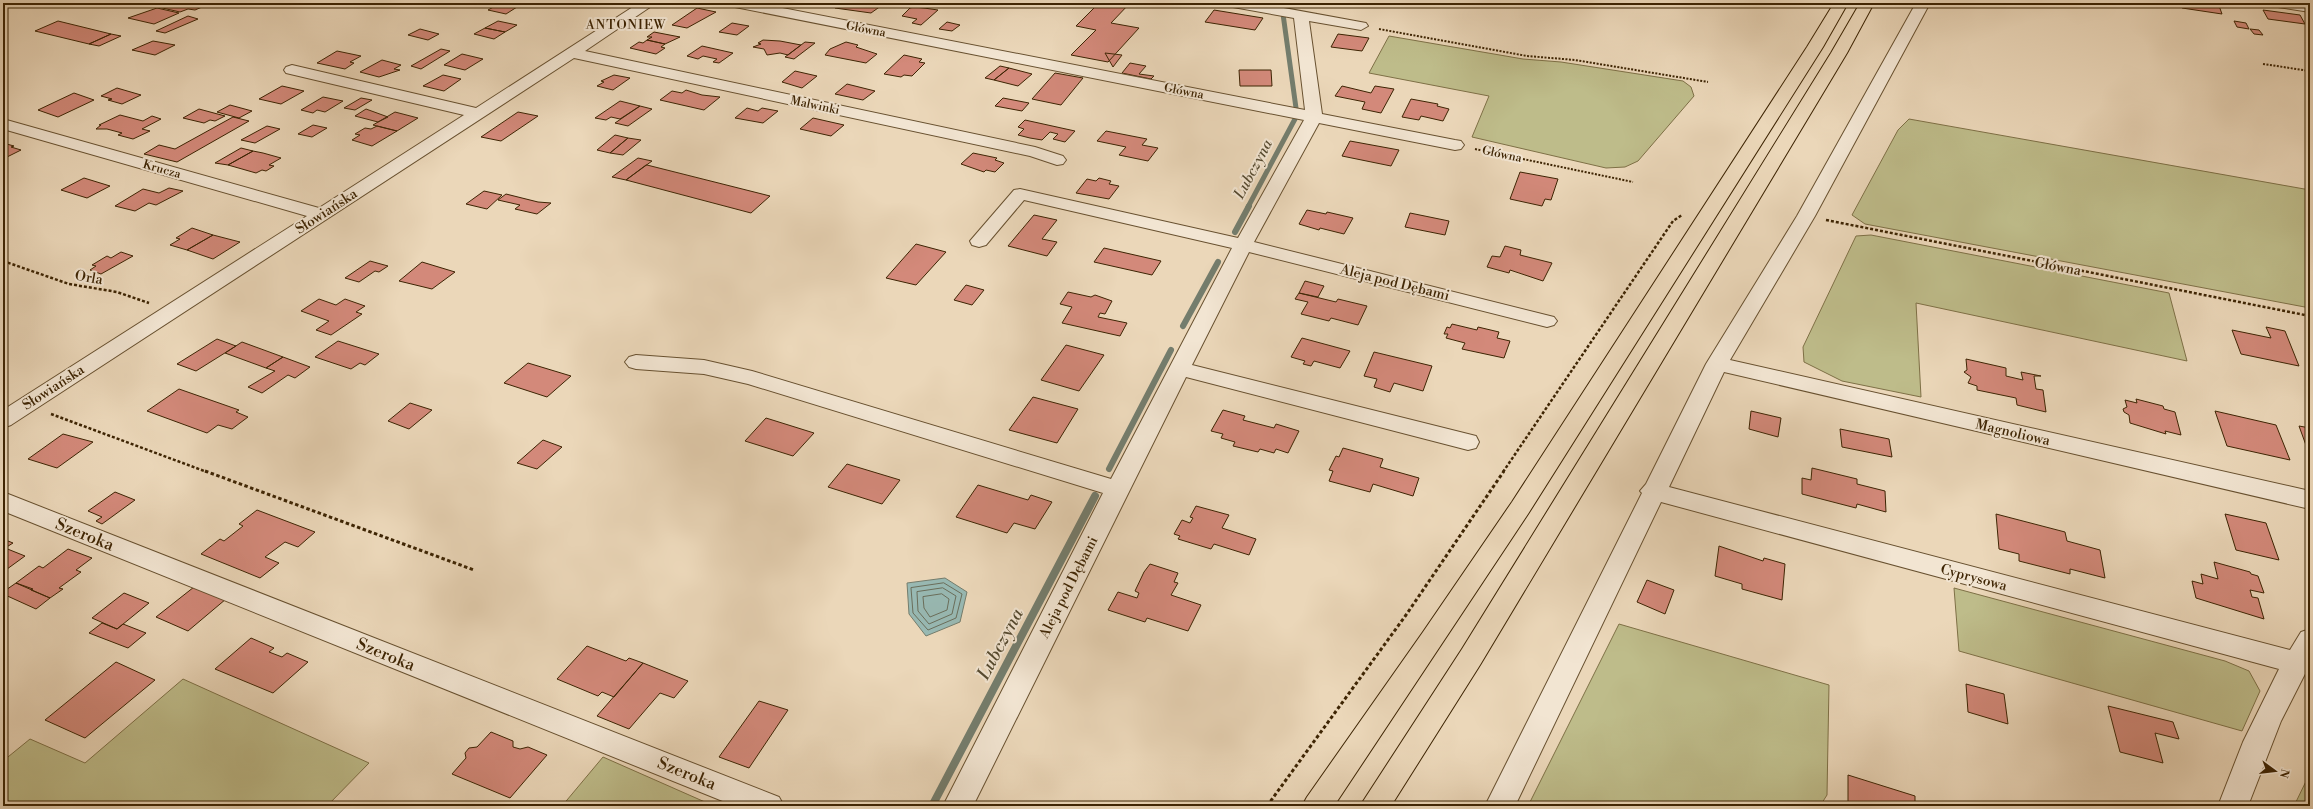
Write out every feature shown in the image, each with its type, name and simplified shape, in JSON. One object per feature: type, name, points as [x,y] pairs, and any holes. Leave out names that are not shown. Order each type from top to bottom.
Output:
[{"type":"main road","points":[[1317,806],[1432,640],[1520,508],[1816,47],[1841,3]]},
{"type":"main road","points":[[1375,806],[1475,650],[1839,53],[1867,3]]},
{"type":"street","name":"Słowiańska","points":[[10,413],[648,3]]},
{"type":"street","name":"Główna","points":[[734,3],[1455,145]]},
{"type":"street","points":[[1233,3],[1361,26]]},
{"type":"street","points":[[1500,806],[1652,491],[1716,364],[1806,216],[1923,3]]},
{"type":"street","points":[[2278,3],[2310,8]]},
{"type":"street","points":[[1301,15],[1314,117]]},
{"type":"street","name":"Malwinki","points":[[572,53],[1035,152],[1057,160]]},
{"type":"street","points":[[292,70],[478,113]]},
{"type":"street","name":"Aleja pod Dębami","points":[[958,806],[1117,489],[1243,245],[1314,117]]},
{"type":"street","name":"Krucza","points":[[3,124],[321,214]]},
{"type":"street","points":[[979,241],[1020,194],[1243,245]]},
{"type":"street","name":"Aleja pod Dębami","points":[[1243,245],[1547,321]]},
{"type":"street","points":[[636,362],[704,367],[752,378],[1117,489]]},
{"type":"street","name":"Magnoliowa","points":[[1716,364],[2310,500]]},
{"type":"street","points":[[1180,369],[1468,442]]},
{"type":"street","name":"Cyprysowa","points":[[1652,491],[2303,652]]},
{"type":"street","name":"Szeroka","points":[[3,502],[769,806]]},
{"type":"street","points":[[2233,806],[2248,762],[2303,652]]},
{"type":"path","points":[[1361,26],[1527,56],[1575,60],[1708,82]]},
{"type":"path","points":[[2263,64],[2310,71]]},
{"type":"path","name":"Główna","points":[[1455,145],[1633,182]]},
{"type":"path","points":[[1267,806],[1406,616],[1673,221],[1684,213]]},
{"type":"path","name":"Główna","points":[[1806,216],[2310,316]]},
{"type":"path","name":"Orla","points":[[3,261],[69,284],[117,292],[172,310]]},
{"type":"path","points":[[10,413],[474,570]]},
{"type":"shaded area","points":[[1389,36],[1523,59],[1561,62],[1683,81],[1691,87],[1694,96],[1638,161],[1625,167],[1606,168],[1472,137],[1489,96],[1369,73]]},
{"type":"shaded area","points":[[1909,119],[2310,190],[2310,308],[1865,224],[1852,215],[1898,130]]},
{"type":"shaded area","points":[[1871,235],[2169,293],[2187,361],[1916,303],[1921,397],[1842,381],[1804,362],[1803,347],[1856,236]]},
{"type":"shaded area","points":[[1954,588],[2225,661],[2249,671],[2260,691],[2242,731],[1959,651]]},
{"type":"shaded area","points":[[1619,624],[1829,685],[1827,795],[1820,806],[1528,806]]},
{"type":"shaded area","points":[[183,679],[369,763],[327,806],[3,806],[3,761],[30,739],[85,763]]},
{"type":"shaded area","points":[[603,757],[714,806],[562,806]]},
{"type":"shaded area","points":[[2310,773],[2310,806],[2294,806]]},
{"type":"water","points":[[945,578],[967,592],[960,622],[926,636],[909,614],[907,583]]},
{"type":"building","points":[[168,3],[209,4],[195,10],[188,9],[180,12],[158,7]]},
{"type":"building","points":[[842,3],[885,3],[871,13],[835,8]]},
{"type":"building","points":[[1099,3],[1130,3],[1111,23],[1139,28],[1108,62],[1071,55],[1096,30],[1076,26]]},
{"type":"building","points":[[2180,3],[2218,3],[2222,14],[2182,8]]},
{"type":"building","points":[[499,4],[517,7],[506,14],[488,10]]},
{"type":"building","points":[[914,7],[938,10],[921,25],[912,23],[917,19],[902,16],[910,8]]},
{"type":"building","points":[[157,8],[179,13],[154,24],[128,18]]},
{"type":"building","points":[[697,8],[716,12],[687,28],[672,25]]},
{"type":"building","points":[[1214,10],[1263,18],[1255,30],[1205,22]]},
{"type":"building","points":[[2263,10],[2300,15],[2305,24],[2268,19]]},
{"type":"building","points":[[188,16],[198,19],[165,33],[156,31]]},
{"type":"building","points":[[58,21],[111,34],[89,44],[35,31]]},
{"type":"building","points":[[498,21],[517,25],[505,32],[485,28]]},
{"type":"building","points":[[2234,21],[2246,23],[2249,29],[2237,27]]},
{"type":"building","points":[[947,22],[960,25],[952,31],[939,29]]},
{"type":"building","points":[[732,23],[749,26],[737,35],[719,32]]},
{"type":"building","points":[[485,28],[505,32],[494,39],[474,34]]},
{"type":"building","points":[[420,29],[439,34],[428,40],[408,35]]},
{"type":"building","points":[[2250,29],[2259,30],[2263,35],[2254,34]]},
{"type":"building","points":[[654,32],[680,37],[665,44],[647,40],[652,37],[647,37]]},
{"type":"building","points":[[111,34],[121,36],[99,46],[89,44]]},
{"type":"building","points":[[1338,34],[1369,38],[1362,51],[1331,47]]},
{"type":"building","points":[[647,40],[665,44],[661,47],[665,48],[656,54],[630,48],[639,42],[643,43]]},
{"type":"building","points":[[763,40],[780,41],[801,45],[788,55],[780,53],[767,55],[764,49],[753,47],[761,44],[758,43]]},
{"type":"building","points":[[153,41],[175,45],[155,55],[132,50]]},
{"type":"building","points":[[805,42],[815,43],[794,59],[785,57]]},
{"type":"building","points":[[846,42],[858,45],[856,47],[877,54],[866,63],[825,55],[830,49]]},
{"type":"building","points":[[702,46],[733,53],[719,63],[713,62],[717,59],[703,56],[698,59],[687,56]]},
{"type":"building","points":[[441,49],[450,51],[421,69],[411,66]]},
{"type":"building","points":[[337,51],[361,56],[350,62],[354,63],[345,69],[317,63]]},
{"type":"building","points":[[1105,53],[1122,55],[1113,67]]},
{"type":"building","points":[[462,54],[483,59],[465,70],[444,65]]},
{"type":"building","points":[[904,55],[922,59],[919,62],[925,63],[912,76],[904,75],[901,77],[884,74]]},
{"type":"building","points":[[382,60],[401,65],[394,69],[400,70],[379,77],[360,72]]},
{"type":"building","points":[[1130,63],[1146,66],[1139,74],[1154,76],[1151,79],[1122,73]]},
{"type":"building","points":[[1000,66],[1009,68],[994,80],[985,78]]},
{"type":"building","points":[[1009,68],[1032,74],[1018,86],[994,80]]},
{"type":"building","points":[[1239,70],[1271,70],[1272,86],[1240,86]]},
{"type":"building","points":[[795,71],[817,76],[802,88],[782,82]]},
{"type":"building","points":[[1055,73],[1083,78],[1061,105],[1032,99]]},
{"type":"building","points":[[443,75],[461,79],[444,91],[423,86]]},
{"type":"building","points":[[614,75],[630,78],[613,90],[597,86],[604,82],[601,81]]},
{"type":"building","points":[[847,84],[875,91],[863,100],[835,94]]},
{"type":"building","points":[[282,86],[304,91],[281,104],[259,99]]},
{"type":"building","points":[[1342,86],[1371,93],[1375,86],[1394,89],[1381,113],[1362,109],[1365,102],[1335,96]]},
{"type":"building","points":[[117,88],[141,95],[122,104],[108,100],[112,99],[101,96]]},
{"type":"building","points":[[686,90],[702,95],[720,97],[704,110],[660,100],[672,91],[682,93]]},
{"type":"building","points":[[74,93],[94,100],[58,117],[38,110]]},
{"type":"building","points":[[323,97],[343,101],[325,112],[317,110],[313,113],[301,110]]},
{"type":"building","points":[[361,98],[372,100],[355,110],[344,108]]},
{"type":"building","points":[[1003,98],[1029,103],[1022,111],[995,106]]},
{"type":"building","points":[[1411,99],[1438,104],[1437,106],[1449,109],[1443,121],[1421,116],[1419,120],[1402,117]]},
{"type":"building","points":[[620,101],[640,106],[620,119],[611,117],[606,120],[595,118]]},
{"type":"building","points":[[230,105],[252,111],[239,118],[217,112]]},
{"type":"building","points":[[640,106],[652,109],[628,126],[615,123]]},
{"type":"building","points":[[747,108],[758,111],[762,108],[778,111],[763,123],[735,118]]},
{"type":"building","points":[[199,109],[225,116],[215,121],[210,120],[204,123],[183,118]]},
{"type":"building","points":[[366,109],[388,117],[378,122],[355,116]]},
{"type":"building","points":[[395,112],[418,118],[397,131],[373,125]]},
{"type":"building","points":[[518,112],[538,116],[501,141],[481,137]]},
{"type":"building","points":[[120,115],[143,121],[152,116],[161,119],[142,129],[150,131],[133,139],[118,135],[122,133],[107,129],[96,129],[101,125],[99,125]]},
{"type":"building","points":[[233,117],[249,121],[177,162],[144,154],[159,145],[175,149]]},
{"type":"building","points":[[813,118],[844,125],[831,136],[800,129]]},
{"type":"building","points":[[1025,120],[1075,131],[1065,142],[1053,139],[1058,134],[1050,132],[1042,140],[1018,135],[1024,129],[1018,127]]},
{"type":"building","points":[[313,125],[327,128],[312,137],[298,134]]},
{"type":"building","points":[[267,126],[280,129],[255,143],[241,140]]},
{"type":"building","points":[[377,126],[397,131],[372,146],[352,140],[360,135],[355,134],[365,128],[371,129]]},
{"type":"building","points":[[1106,131],[1147,139],[1142,145],[1158,148],[1148,161],[1119,155],[1126,147],[1097,141]]},
{"type":"building","points":[[615,135],[628,138],[610,153],[597,150]]},
{"type":"building","points":[[628,138],[641,140],[623,155],[610,153]]},
{"type":"building","points":[[1350,141],[1399,150],[1391,166],[1342,156]]},
{"type":"building","points":[[3,143],[14,146],[11,147],[21,150],[3,159]]},
{"type":"building","points":[[241,148],[253,151],[228,165],[215,163]]},
{"type":"building","points":[[253,151],[281,158],[269,165],[274,166],[266,171],[262,170],[256,173],[228,165]]},
{"type":"building","points":[[973,153],[997,158],[995,160],[1004,163],[995,172],[986,170],[984,172],[961,164]]},
{"type":"building","points":[[638,158],[652,161],[626,180],[612,177]]},
{"type":"building","points":[[646,165],[770,196],[751,213],[626,180]]},
{"type":"building","points":[[1520,172],[1558,179],[1551,200],[1545,199],[1542,206],[1510,199]]},
{"type":"building","points":[[84,178],[110,186],[87,198],[61,190]]},
{"type":"building","points":[[1099,178],[1111,181],[1109,184],[1119,186],[1109,199],[1076,193],[1087,179],[1096,181]]},
{"type":"building","points":[[169,188],[183,191],[156,205],[149,203],[135,211],[115,206],[143,189],[159,193]]},
{"type":"building","points":[[484,191],[502,195],[487,209],[466,204]]},
{"type":"building","points":[[506,194],[538,202],[551,203],[537,214],[515,209],[520,205],[498,200]]},
{"type":"building","points":[[1307,210],[1326,214],[1327,212],[1353,218],[1344,234],[1320,228],[1319,230],[1299,224]]},
{"type":"building","points":[[1410,213],[1449,221],[1445,235],[1405,227]]},
{"type":"building","points":[[1034,215],[1057,220],[1042,239],[1057,242],[1047,256],[1008,246]]},
{"type":"building","points":[[192,228],[213,235],[187,250],[170,245],[180,239],[176,238]]},
{"type":"building","points":[[213,235],[240,242],[213,259],[187,250]]},
{"type":"building","points":[[916,244],[946,252],[916,285],[886,278]]},
{"type":"building","points":[[1505,246],[1521,250],[1520,255],[1552,263],[1543,281],[1510,270],[1509,273],[1487,267],[1492,256],[1500,257]]},
{"type":"building","points":[[1104,248],[1161,261],[1152,275],[1094,262]]},
{"type":"building","points":[[121,252],[133,256],[101,274],[90,270],[96,266],[92,265],[107,256],[111,258]]},
{"type":"building","points":[[370,261],[388,266],[379,272],[375,271],[359,282],[345,278]]},
{"type":"building","points":[[422,262],[455,272],[432,289],[399,281]]},
{"type":"building","points":[[1305,281],[1324,286],[1318,297],[1299,293]]},
{"type":"building","points":[[966,285],[984,290],[972,305],[954,300]]},
{"type":"building","points":[[1068,292],[1091,297],[1095,295],[1112,301],[1105,314],[1100,313],[1098,317],[1127,323],[1120,336],[1062,323],[1072,307],[1060,304]]},
{"type":"building","points":[[1299,293],[1336,302],[1338,299],[1367,306],[1358,325],[1331,318],[1329,321],[1301,314],[1308,302],[1295,299]]},
{"type":"building","points":[[319,299],[336,305],[345,299],[365,306],[356,312],[362,314],[331,335],[316,330],[329,321],[301,311]]},
{"type":"building","points":[[1452,324],[1477,330],[1478,327],[1499,332],[1497,338],[1510,341],[1504,358],[1462,349],[1465,343],[1446,338],[1448,334],[1444,334],[1447,327],[1450,328]]},
{"type":"building","points":[[2266,327],[2285,331],[2299,366],[2241,354],[2232,330],[2271,338]]},
{"type":"building","points":[[1302,338],[1350,351],[1340,368],[1314,361],[1311,366],[1303,364],[1305,361],[1291,357]]},
{"type":"building","points":[[217,339],[236,346],[196,371],[177,364]]},
{"type":"building","points":[[338,341],[379,354],[365,365],[360,363],[351,369],[315,357]]},
{"type":"building","points":[[242,342],[283,357],[266,368],[225,353]]},
{"type":"building","points":[[1066,345],[1104,355],[1079,391],[1041,380]]},
{"type":"building","points":[[1374,352],[1432,366],[1423,391],[1394,383],[1390,392],[1374,387],[1377,379],[1364,376]]},
{"type":"building","points":[[283,357],[310,367],[295,378],[288,375],[262,393],[248,387],[275,371],[266,368]]},
{"type":"building","points":[[1966,359],[2006,368],[2006,376],[2023,380],[2021,372],[2041,376],[2034,376],[2036,389],[2043,390],[2046,412],[2017,405],[2016,398],[1977,390],[1977,386],[1968,383],[1971,377],[1964,372],[1967,370]]},
{"type":"building","points":[[528,363],[571,376],[547,397],[504,383]]},
{"type":"building","points":[[179,389],[239,410],[236,412],[248,417],[232,429],[218,425],[207,433],[147,411]]},
{"type":"building","points":[[1033,397],[1078,409],[1057,443],[1009,430]]},
{"type":"building","points":[[2136,399],[2163,406],[2164,409],[2175,412],[2181,435],[2165,431],[2166,434],[2130,423],[2129,415],[2124,412],[2123,409],[2127,407],[2125,400],[2137,403]]},
{"type":"building","points":[[410,403],[432,410],[409,429],[388,421]]},
{"type":"building","points":[[1223,410],[1245,416],[1243,420],[1274,428],[1276,424],[1299,431],[1288,453],[1276,449],[1274,453],[1260,449],[1258,452],[1233,446],[1235,442],[1221,438],[1223,434],[1211,431]]},
{"type":"building","points":[[1751,411],[1781,418],[1778,437],[1749,429]]},
{"type":"building","points":[[2215,411],[2276,425],[2290,460],[2227,446]]},
{"type":"building","points":[[766,418],[814,433],[793,456],[745,441]]},
{"type":"building","points":[[2299,426],[2310,428],[2310,448],[2307,448]]},
{"type":"building","points":[[1840,429],[1889,439],[1892,457],[1842,447]]},
{"type":"building","points":[[63,434],[93,442],[57,468],[28,459]]},
{"type":"building","points":[[543,440],[562,447],[537,469],[517,463]]},
{"type":"building","points":[[1343,448],[1383,459],[1380,467],[1419,478],[1413,496],[1373,484],[1370,492],[1329,481],[1333,471],[1329,470],[1336,456],[1339,457]]},
{"type":"building","points":[[847,464],[900,480],[882,504],[828,487]]},
{"type":"building","points":[[1812,468],[1857,479],[1857,484],[1885,491],[1886,512],[1857,504],[1856,508],[1802,494],[1802,478],[1811,480]]},
{"type":"building","points":[[978,485],[1028,500],[1031,495],[1052,502],[1035,529],[1014,523],[1007,533],[956,517]]},
{"type":"building","points":[[115,492],[135,500],[102,524],[96,521],[102,517],[88,511]]},
{"type":"building","points":[[1196,506],[1229,515],[1222,528],[1256,539],[1249,555],[1214,544],[1211,549],[1178,539],[1180,536],[1174,534],[1182,520],[1190,523],[1193,518],[1190,517]]},
{"type":"building","points":[[257,510],[315,532],[298,547],[285,542],[265,557],[279,563],[260,578],[201,554],[220,539],[224,541],[243,526],[239,524]]},
{"type":"building","points":[[1996,514],[2065,532],[2067,541],[2100,550],[2105,578],[2070,569],[2070,574],[2019,561],[2019,554],[1999,549]]},
{"type":"building","points":[[2225,514],[2266,523],[2279,560],[2236,550]]},
{"type":"building","points":[[3,539],[13,543],[5,548],[25,556],[3,572]]},
{"type":"building","points":[[1719,546],[1763,561],[1764,558],[1785,564],[1782,600],[1742,589],[1742,584],[1715,576]]},
{"type":"building","points":[[68,549],[92,558],[76,570],[81,572],[59,588],[63,589],[50,598],[16,583],[39,566],[43,568]]},
{"type":"building","points":[[2214,562],[2250,572],[2251,574],[2258,576],[2264,593],[2250,590],[2252,597],[2258,598],[2264,619],[2196,598],[2192,581],[2203,584],[2201,574],[2218,579]]},
{"type":"building","points":[[1150,564],[1178,573],[1174,582],[1178,583],[1171,595],[1201,605],[1188,631],[1147,618],[1145,622],[1108,610],[1118,592],[1137,598],[1139,593],[1135,591],[1144,572]]},
{"type":"building","points":[[1647,580],[1674,590],[1665,614],[1637,602]]},
{"type":"building","points":[[16,583],[33,589],[31,590],[50,598],[36,609],[3,594],[3,592]]},
{"type":"building","points":[[194,587],[226,599],[188,631],[156,617]]},
{"type":"building","points":[[124,593],[149,603],[117,629],[92,618]]},
{"type":"building","points":[[102,623],[117,629],[123,624],[146,633],[128,648],[89,633]]},
{"type":"building","points":[[251,638],[274,648],[269,652],[282,657],[287,653],[308,662],[273,693],[215,669]]},
{"type":"building","points":[[587,646],[626,661],[629,658],[643,663],[614,697],[602,692],[598,696],[557,679]]},
{"type":"building","points":[[116,662],[155,680],[85,738],[45,720]]},
{"type":"building","points":[[643,663],[688,681],[674,698],[660,693],[629,729],[597,716]]},
{"type":"building","points":[[1966,684],[2004,694],[2008,724],[1968,712]]},
{"type":"building","points":[[759,701],[788,710],[749,768],[719,757]]},
{"type":"building","points":[[2108,706],[2173,722],[2179,739],[2155,733],[2163,763],[2120,752]]},
{"type":"building","points":[[491,732],[513,741],[513,747],[520,749],[528,747],[547,755],[510,798],[452,774],[466,758],[465,753],[469,748],[477,747]]},
{"type":"building","points":[[1848,775],[1915,796],[1915,806],[1848,806]]},
{"type":"waterway","name":"Lubczyna","points":[[1283,14],[1296,108]]},
{"type":"waterway","name":"Lubczyna","points":[[1248,207],[1295,119]]},
{"type":"waterway","name":"Lubczyna","points":[[1235,232],[1249,206]]},
{"type":"waterway","name":"Lubczyna","points":[[1183,326],[1218,262]]},
{"type":"waterway","name":"Lubczyna","points":[[1109,469],[1171,350]]},
{"type":"waterway","name":"Lubczyna","points":[[932,806],[1095,496]]},
{"type":"district","name":"ANTONIEW","points":[[626,24]]}]
